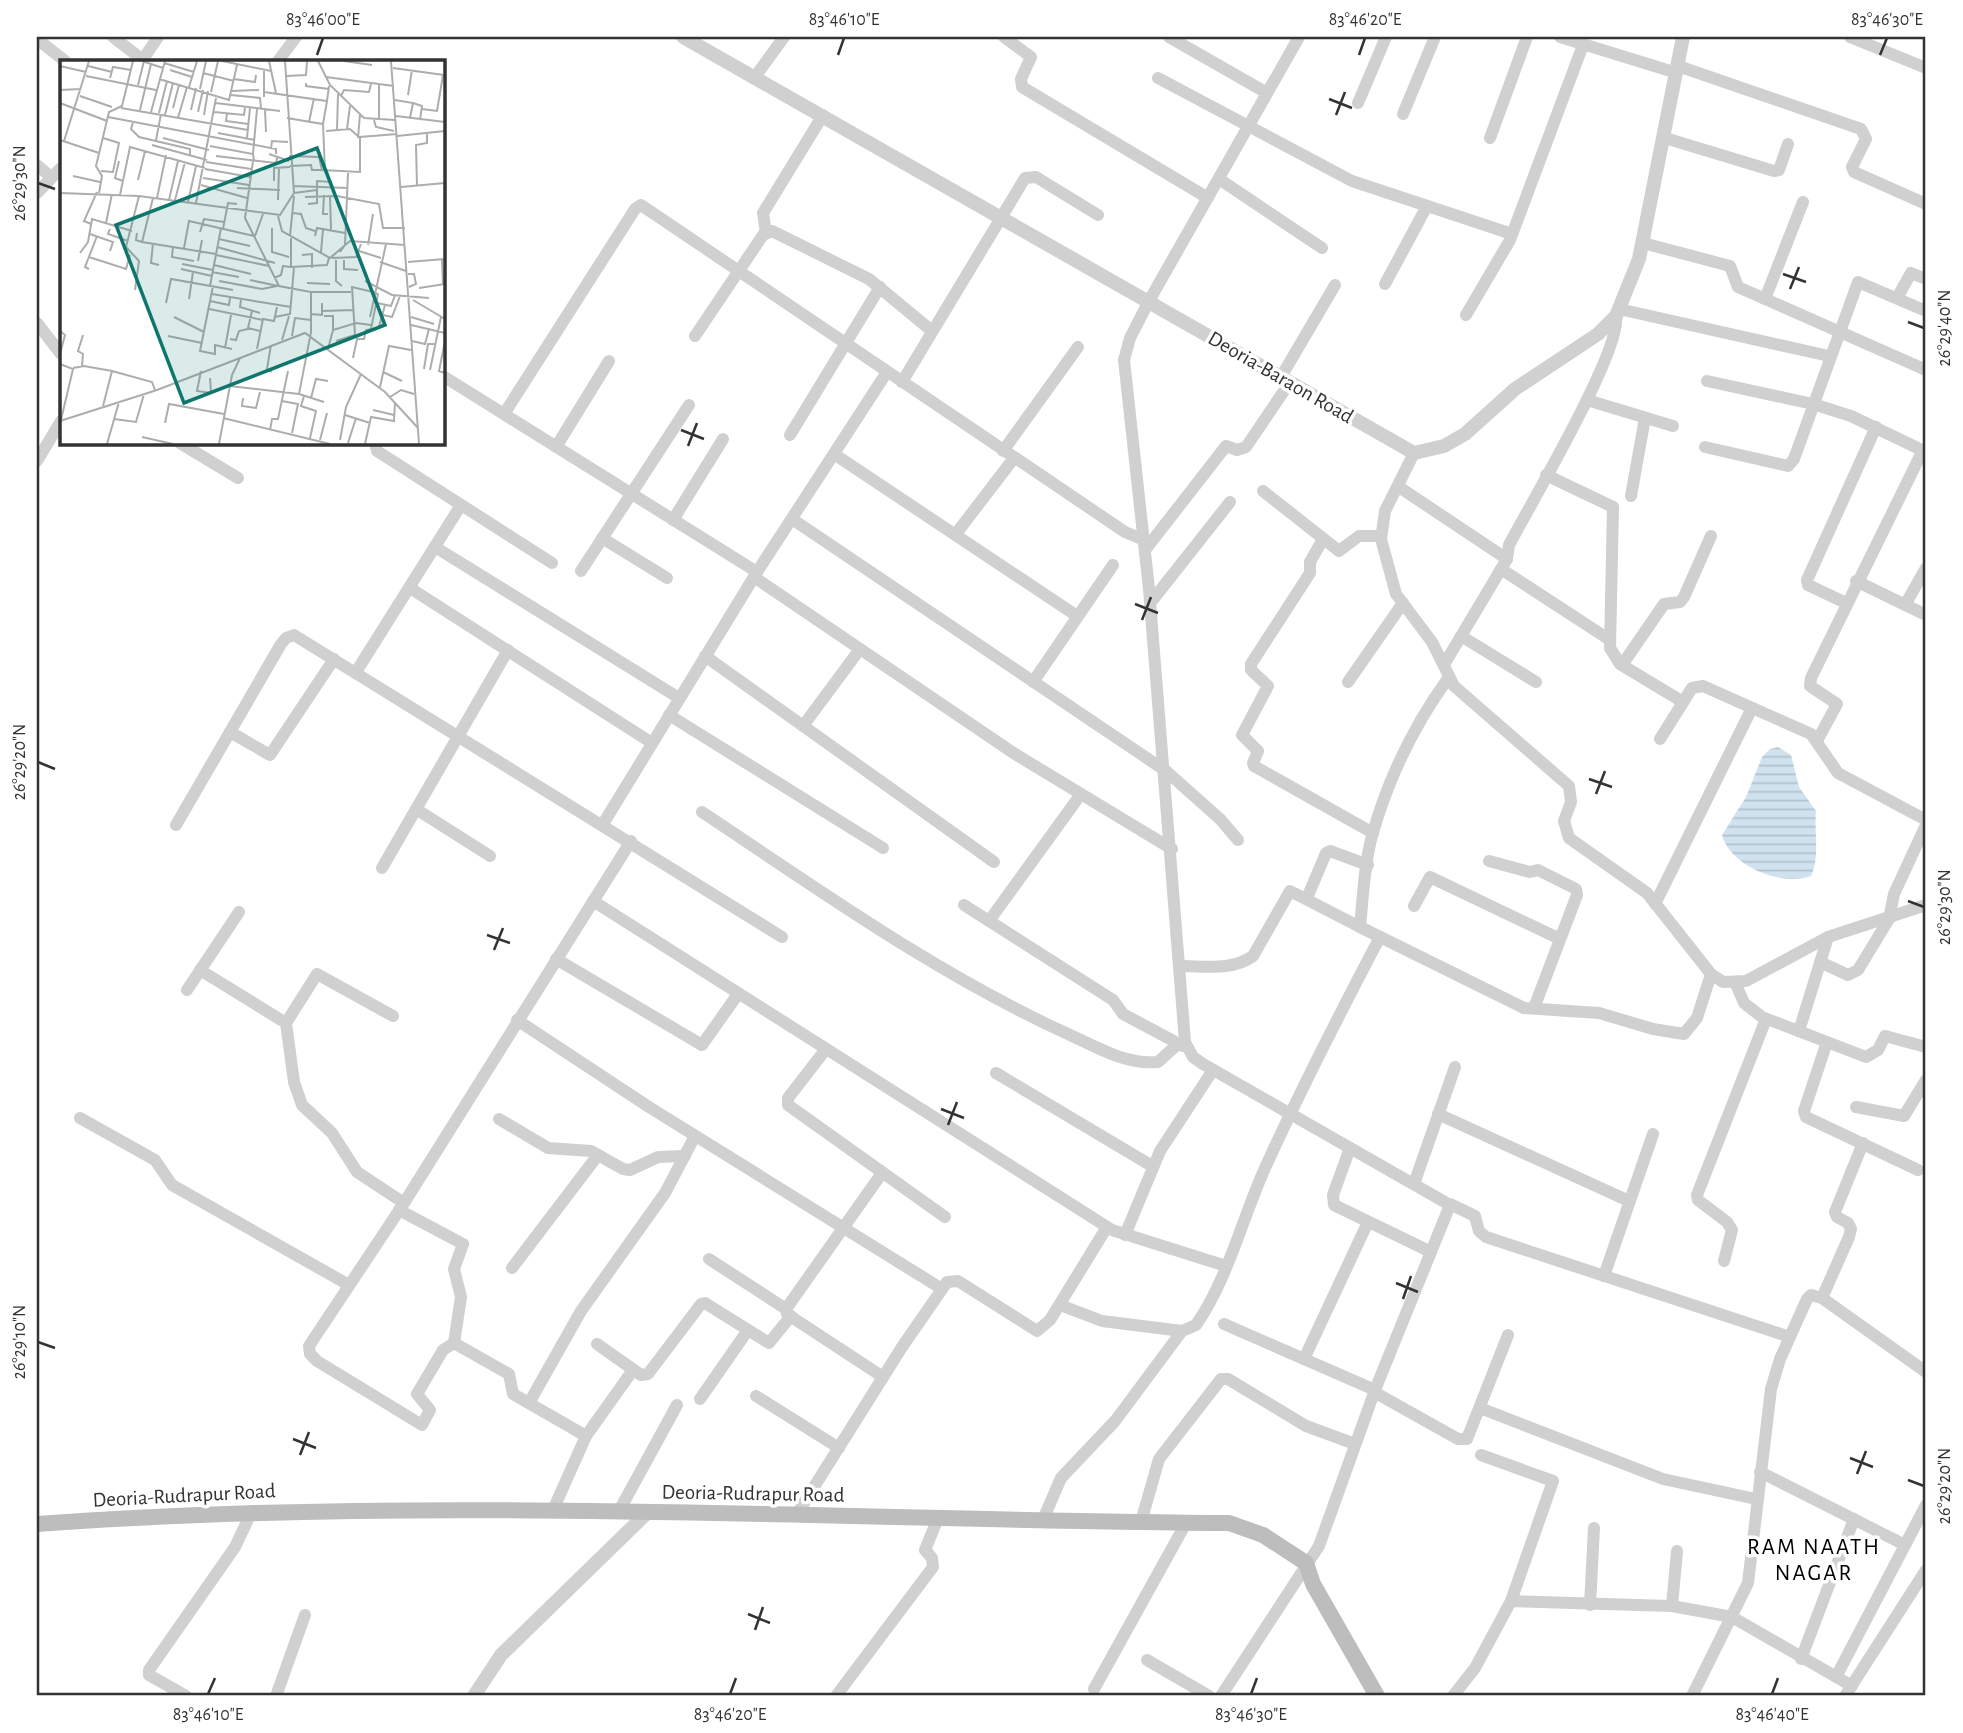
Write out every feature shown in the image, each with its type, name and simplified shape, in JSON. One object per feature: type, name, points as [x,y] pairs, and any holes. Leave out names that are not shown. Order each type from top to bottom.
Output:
[{"type":"main road","name":"Deoria-Rudrapur Road","points":[[37,1524],[252,1511],[553,1510],[1042,1522],[1229,1523],[1263,1535],[1306,1563]]},
{"type":"main road","points":[[1306,1563],[1313,1584],[1377,1696]]},
{"type":"street","points":[[113,37],[143,60],[158,37]]},
{"type":"street","points":[[279,60],[296,37]]},
{"type":"street","points":[[755,77],[784,37]]},
{"type":"street","points":[[1004,37],[1031,57],[1021,79],[1023,87],[1208,198]]},
{"type":"street","points":[[1169,37],[1267,93]]},
{"type":"street","points":[[1183,1045],[1166,771],[1124,360],[1130,338],[1149,301],[1299,37]]},
{"type":"street","points":[[1358,103],[1385,37]]},
{"type":"street","points":[[1403,114],[1436,37]]},
{"type":"street","points":[[1490,138],[1527,37]]},
{"type":"street","points":[[1560,37],[1677,69],[1861,129],[1866,139],[1852,167],[1854,172],[1926,204]]},
{"type":"street","points":[[1445,663],[1504,564],[1509,545],[1587,400],[1616,336],[1618,312],[1643,243],[1683,37]]},
{"type":"street","points":[[1850,37],[1926,68]]},
{"type":"street","name":"Deoria-Baraon Road","points":[[689,38],[1414,453]]},
{"type":"street","points":[[37,39],[64,60]]},
{"type":"street","points":[[1465,315],[1512,234],[1583,45]]},
{"type":"street","points":[[1158,78],[1247,128],[1352,181],[1512,234]]},
{"type":"street","points":[[766,233],[763,212],[823,115]]},
{"type":"street","points":[[1665,138],[1774,171],[1779,170],[1788,144]]},
{"type":"street","points":[[37,165],[51,177]]},
{"type":"street","points":[[37,192],[60,169]]},
{"type":"street","points":[[902,382],[1025,178],[1032,175],[1098,215]]},
{"type":"street","points":[[1219,179],[1322,248]]},
{"type":"street","points":[[1765,299],[1802,202]]},
{"type":"street","points":[[504,414],[635,209],[641,205],[1144,545]]},
{"type":"street","points":[[1385,284],[1427,206]]},
{"type":"street","points":[[695,336],[738,270],[766,233],[772,231],[880,287],[932,331]]},
{"type":"street","points":[[1643,243],[1730,266],[1738,287],[1926,370]]},
{"type":"street","points":[[1898,298],[1911,273],[1926,279]]},
{"type":"street","points":[[1705,446],[1788,466],[1794,459],[1838,331],[1858,282],[1926,311]]},
{"type":"street","points":[[1144,545],[1226,446],[1237,450],[1246,447],[1335,285]]},
{"type":"street","points":[[790,435],[880,287]]},
{"type":"street","points":[[1618,312],[1829,356]]},
{"type":"street","points":[[1618,312],[1598,334],[1516,389],[1465,434],[1444,446],[1414,453],[1385,510],[1381,536],[1396,594],[1445,663],[1454,686],[1508,736],[1569,786],[1571,802],[1564,821],[1569,838],[1647,894],[1711,974],[1723,982],[1757,976],[1828,937],[1926,905]]},
{"type":"street","points":[[37,323],[60,353]]},
{"type":"street","points":[[955,535],[1078,347]]},
{"type":"street","points":[[556,447],[609,361]]},
{"type":"street","points":[[604,824],[705,656],[887,372]]},
{"type":"street","points":[[444,377],[673,520],[1015,754],[1172,849]]},
{"type":"street","points":[[1707,381],[1813,404],[1876,427],[1925,451],[1856,581],[1809,682],[1837,704],[1816,741]]},
{"type":"street","points":[[1587,400],[1673,426]]},
{"type":"street","points":[[581,571],[690,405]]},
{"type":"street","points":[[1631,496],[1645,418]]},
{"type":"street","points":[[37,461],[60,423]]},
{"type":"street","points":[[1846,603],[1808,585],[1807,580],[1876,427]]},
{"type":"street","points":[[673,520],[723,439]]},
{"type":"street","points":[[182,444],[238,478]]},
{"type":"street","points":[[375,444],[377,451],[552,563]]},
{"type":"street","points":[[834,454],[1077,617]]},
{"type":"street","points":[[1546,475],[1614,507],[1610,640],[1614,658],[1683,702]]},
{"type":"street","points":[[1399,487],[1610,640]]},
{"type":"street","points":[[1263,491],[1339,551],[1359,536],[1381,536]]},
{"type":"street","points":[[1150,602],[1230,502]]},
{"type":"street","points":[[356,672],[461,505]]},
{"type":"street","points":[[792,519],[1166,771],[1220,818],[1238,840]]},
{"type":"street","points":[[1622,665],[1664,604],[1680,602],[1684,597],[1711,536]]},
{"type":"street","points":[[602,538],[667,578]]},
{"type":"street","points":[[1324,538],[1310,562],[1310,573],[1251,664],[1251,670],[1268,686],[1242,735],[1258,751],[1253,760],[1254,766],[1373,833]]},
{"type":"street","points":[[435,547],[679,698]]},
{"type":"street","points":[[1033,682],[1112,565]]},
{"type":"street","points":[[1905,605],[1926,568]]},
{"type":"street","points":[[1856,581],[1926,615]]},
{"type":"street","points":[[410,588],[652,743]]},
{"type":"street","points":[[1348,682],[1403,603]]},
{"type":"street","points":[[176,825],[286,638],[294,635],[604,824],[782,937]]},
{"type":"street","points":[[1461,636],[1536,682]]},
{"type":"street","points":[[803,726],[860,649]]},
{"type":"street","points":[[382,868],[508,650]]},
{"type":"street","points":[[705,656],[994,862]]},
{"type":"street","points":[[230,732],[270,755],[334,659]]},
{"type":"street","points":[[1360,927],[1373,833],[1389,786],[1422,713],[1449,677]]},
{"type":"street","points":[[1660,739],[1692,688],[1703,685],[1811,734],[1838,773],[1926,820]]},
{"type":"street","points":[[1655,904],[1752,708]]},
{"type":"street","points":[[669,715],[883,848]]},
{"type":"street","points":[[989,921],[1081,794]]},
{"type":"street","points":[[416,809],[491,856]]},
{"type":"street","points":[[702,812],[899,943],[1035,1019],[1136,1063],[1158,1062],[1183,1045]]},
{"type":"street","points":[[1820,962],[1853,974],[1889,919],[1894,894],[1926,825]]},
{"type":"street","points":[[393,1016],[317,974],[286,1023],[294,1082],[302,1105],[331,1133],[357,1172],[402,1207],[463,1244],[454,1269],[461,1297],[454,1343],[443,1350],[419,1389],[417,1398],[426,1405],[430,1414],[422,1425],[416,1424],[310,1354],[309,1346],[402,1207],[631,841]]},
{"type":"street","points":[[1307,898],[1326,853],[1330,851],[1367,865]]},
{"type":"street","points":[[1489,861],[1530,872],[1538,870],[1573,886],[1577,895],[1534,1008]]},
{"type":"street","points":[[1414,906],[1427,877],[1438,878],[1560,939]]},
{"type":"street","points":[[1180,966],[1229,967],[1245,962],[1253,956],[1286,893],[1294,892],[1524,1008],[1618,1016],[1653,1029],[1684,1034],[1697,1018],[1711,974]]},
{"type":"street","points":[[593,901],[1107,1227],[1226,1266]]},
{"type":"street","points":[[964,905],[1113,1000],[1123,1014],[1183,1045],[1193,1057],[1213,1070],[1475,1216],[1479,1231],[1486,1237],[1790,1337]]},
{"type":"street","points":[[187,990],[239,912]]},
{"type":"street","points":[[1060,1305],[1090,1318],[1182,1331],[1192,1329],[1226,1266],[1290,1114],[1380,937]]},
{"type":"street","points":[[1799,1031],[1828,937]]},
{"type":"street","points":[[556,959],[702,1045],[738,993]]},
{"type":"street","points":[[200,970],[286,1023]]},
{"type":"street","points":[[1735,982],[1745,1003],[1766,1019],[1866,1058],[1878,1050],[1885,1036],[1926,1047]]},
{"type":"street","points":[[1724,1261],[1731,1230],[1727,1222],[1698,1200],[1696,1195],[1766,1019]]},
{"type":"street","points":[[517,1020],[695,1136],[942,1289]]},
{"type":"street","points":[[1827,1042],[1804,1111],[1806,1117],[1918,1170]]},
{"type":"street","points":[[826,1049],[788,1098],[788,1105],[945,1217]]},
{"type":"street","points":[[1414,1184],[1454,1067]]},
{"type":"street","points":[[1125,1235],[1152,1166],[1213,1070]]},
{"type":"street","points":[[996,1073],[1152,1166]]},
{"type":"street","points":[[1856,1107],[1904,1116],[1926,1080]]},
{"type":"street","points":[[1438,1114],[1629,1202]]},
{"type":"street","points":[[80,1118],[155,1160],[172,1185],[349,1285]]},
{"type":"street","points":[[499,1119],[548,1148],[566,1152],[587,1150],[630,1170],[658,1157],[685,1156]]},
{"type":"street","points":[[1604,1276],[1653,1134]]},
{"type":"street","points":[[530,1403],[586,1303],[665,1193],[695,1136]]},
{"type":"street","points":[[1822,1298],[1849,1237],[1851,1229],[1848,1223],[1837,1217],[1835,1212],[1863,1143]]},
{"type":"street","points":[[1350,1148],[1331,1201],[1431,1252]]},
{"type":"street","points":[[512,1268],[598,1155]]},
{"type":"street","points":[[597,1344],[641,1375],[648,1374],[701,1304],[705,1303],[769,1343],[842,1228],[882,1173]]},
{"type":"street","points":[[1221,1696],[1319,1546],[1375,1391],[1450,1204]]},
{"type":"street","points":[[1304,1359],[1368,1222]]},
{"type":"street","points":[[797,1514],[883,1377],[947,1282],[958,1281],[1037,1331],[1050,1321],[1107,1227]]},
{"type":"street","points":[[709,1259],[883,1377]]},
{"type":"street","points":[[1692,1696],[1748,1583],[1756,1499],[1774,1375],[1807,1299],[1811,1295],[1822,1298],[1926,1372]]},
{"type":"street","points":[[1224,1324],[1375,1391],[1463,1440],[1471,1432],[1508,1335]]},
{"type":"street","points":[[700,1398],[748,1330]]},
{"type":"street","points":[[1042,1522],[1056,1487],[1068,1469],[1115,1421],[1182,1331]]},
{"type":"street","points":[[454,1343],[509,1374],[513,1394],[586,1436]]},
{"type":"street","points":[[553,1510],[586,1436],[633,1370]]},
{"type":"street","points":[[1141,1522],[1159,1459],[1221,1379],[1228,1379],[1306,1426],[1356,1444]]},
{"type":"street","points":[[756,1396],[839,1448]]},
{"type":"street","points":[[619,1511],[677,1405]]},
{"type":"street","points":[[1480,1408],[1663,1479],[1756,1499]]},
{"type":"street","points":[[1453,1696],[1475,1668],[1511,1601],[1553,1481],[1481,1455]]},
{"type":"street","points":[[1760,1472],[1905,1545]]},
{"type":"street","points":[[1836,1677],[1926,1505]]},
{"type":"street","points":[[186,1696],[149,1675],[149,1670],[222,1566],[252,1511]]},
{"type":"street","points":[[474,1696],[501,1655],[649,1511]]},
{"type":"street","points":[[836,1696],[933,1567],[932,1558],[925,1550],[938,1518]]},
{"type":"street","points":[[1801,1659],[1854,1519]]},
{"type":"street","points":[[1094,1689],[1186,1523]]},
{"type":"street","points":[[1590,1605],[1594,1528]]},
{"type":"street","points":[[1672,1605],[1677,1551]]},
{"type":"street","points":[[1511,1601],[1672,1605],[1732,1617],[1836,1677],[1849,1691],[1926,1570]]},
{"type":"street","points":[[276,1696],[305,1615]]},
{"type":"street","points":[[1147,1660],[1209,1696]]},
{"type":"water","points":[[1778,747],[1791,755],[1799,787],[1816,811],[1814,869],[1811,876],[1799,879],[1772,876],[1746,864],[1735,856],[1722,835],[1746,797],[1762,757],[1770,749]]},
{"type":"district","name":"RAM NAATH NAGAR","points":[[1814,1559]]}]
